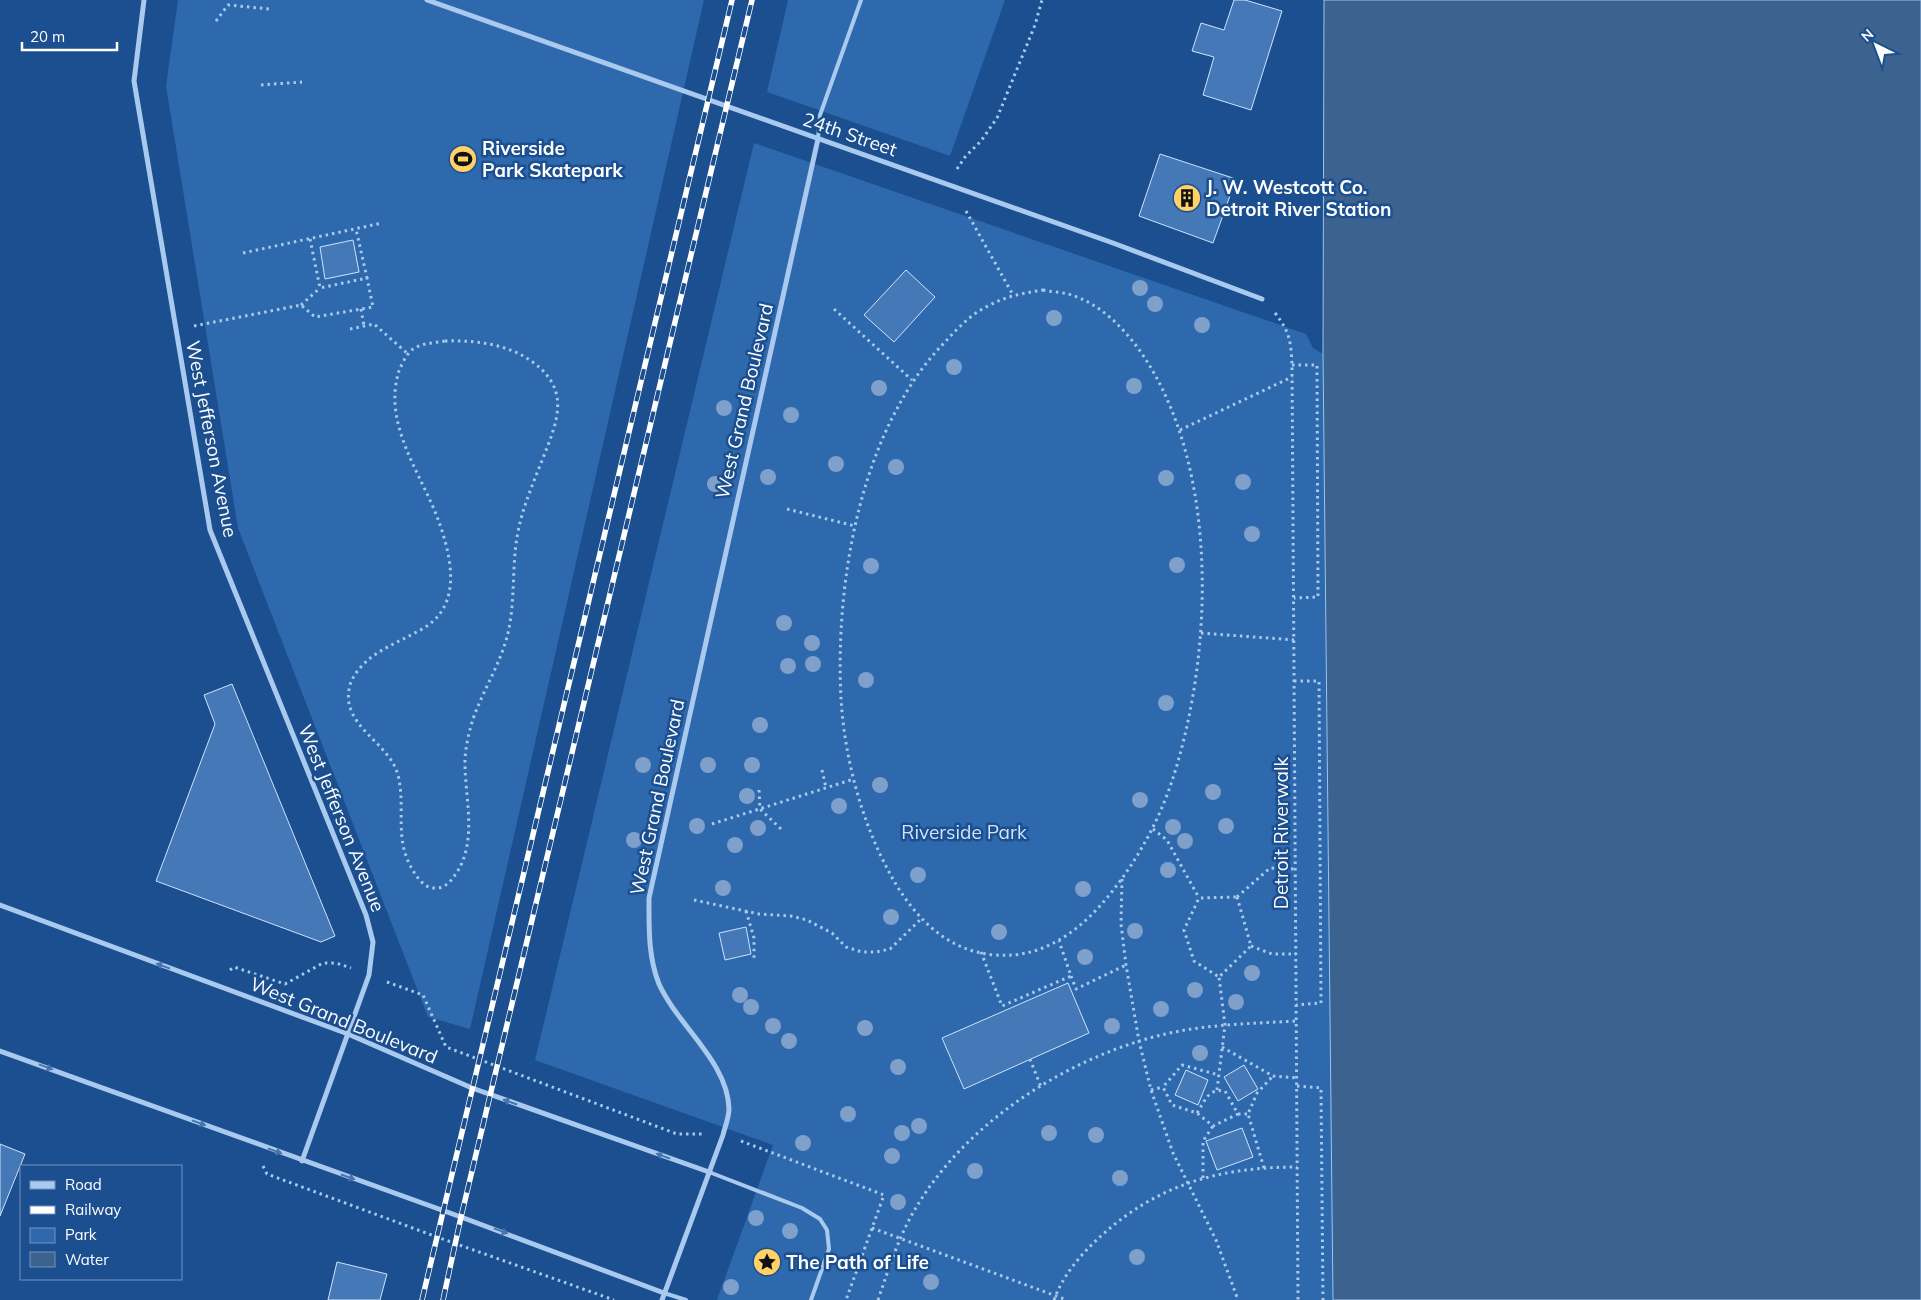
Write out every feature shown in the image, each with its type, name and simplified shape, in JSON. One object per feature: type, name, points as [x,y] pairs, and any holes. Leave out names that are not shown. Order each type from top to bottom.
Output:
[{"type":"street","name":"West Jefferson Avenue","points":[[144,0],[134,81],[210,530],[366,915],[374,942],[369,975],[302,1160]]},
{"type":"street","name":"24th Street","points":[[427,0],[952,186],[1262,299]]},
{"type":"street","name":"West Grand Boulevard","points":[[0,905],[348,1034],[472,1088],[709,1172],[730,1111],[726,1089],[716,1068],[659,984],[651,958],[649,931],[650,898],[818,139]]},
{"type":"street","points":[[0,1051],[452,1213],[664,1293]]},
{"type":"street","points":[[662,1300],[709,1172]]},
{"type":"lane","points":[[818,139],[820,115],[861,0]]},
{"type":"lane","points":[[709,1172],[802,1208],[820,1220],[827,1230],[828,1249],[811,1300]]},
{"type":"lane","points":[[664,1293],[686,1300]]},
{"type":"path","points":[[1014,295],[952,186],[957,169],[965,157],[981,141],[997,118],[1035,25],[1042,0]]},
{"type":"path","points":[[216,21],[228,5],[270,9]]},
{"type":"path","points":[[261,85],[302,82]]},
{"type":"path","points":[[243,253],[382,223]]},
{"type":"path","points":[[302,305],[315,317],[373,307],[356,229]]},
{"type":"path","points":[[310,239],[320,288]]},
{"type":"path","points":[[176,330],[302,305],[320,288],[367,278]]},
{"type":"path","points":[[1043,290],[1071,295],[1094,306],[1113,321],[1140,350],[1162,385],[1180,430],[1190,468],[1198,514],[1202,576],[1201,633],[1194,690],[1172,782],[1153,829],[1122,879],[1101,907],[1068,936],[1027,953],[999,955],[968,950],[942,936],[921,919],[885,866],[867,826],[846,742],[842,702],[841,651],[845,590],[855,526],[877,452],[892,416],[912,380],[933,353],[958,328],[985,307],[1014,295],[1043,290]]},
{"type":"path","name":"Detroit Riverwalk","points":[[1262,299],[1276,314],[1291,341],[1293,377],[1296,1005],[1298,1022],[1298,1300]]},
{"type":"path","points":[[361,309],[364,326]]},
{"type":"path","points":[[834,309],[912,380]]},
{"type":"path","points":[[350,328],[374,324],[408,354]]},
{"type":"path","points":[[445,341],[479,342],[516,352],[541,369],[550,379],[556,390],[558,401],[556,426],[519,528],[513,604],[508,636],[474,716],[467,743],[465,771],[468,831],[464,859],[452,880],[445,886],[436,889],[427,887],[421,882],[413,871],[404,849],[400,827],[399,782],[394,765],[358,725],[351,713],[349,699],[350,686],[362,665],[389,646],[406,638],[434,620],[448,599],[451,587],[450,563],[439,523],[401,436],[398,422],[396,404],[397,378],[408,354],[413,349],[426,344],[445,341]]},
{"type":"path","points":[[1292,365],[1317,365],[1318,596],[1294,598]]},
{"type":"path","points":[[1180,430],[1293,377]]},
{"type":"path","points":[[787,509],[855,526]]},
{"type":"path","points":[[1201,633],[1294,640]]},
{"type":"path","points":[[1294,681],[1319,681],[1320,789],[1321,1004],[1296,1005]]},
{"type":"path","points":[[822,770],[826,788]]},
{"type":"path","points":[[712,824],[854,779]]},
{"type":"path","points":[[759,790],[760,809],[782,830]]},
{"type":"path","points":[[1153,829],[1168,840],[1199,898]]},
{"type":"path","points":[[1199,898],[1238,897],[1270,868],[1296,868]]},
{"type":"path","points":[[1122,879],[1121,924],[1126,966],[1139,1041],[1151,1090],[1173,1153],[1216,1240],[1238,1300]]},
{"type":"path","points":[[1238,897],[1251,946]]},
{"type":"path","points":[[1199,898],[1184,930],[1194,961],[1219,977]]},
{"type":"path","points":[[694,900],[759,914],[791,916],[807,920],[832,933],[846,947],[862,952],[890,949],[921,919]]},
{"type":"path","points":[[746,911],[754,938],[754,961]]},
{"type":"path","points":[[1059,941],[1076,989],[1126,966]]},
{"type":"path","points":[[1219,977],[1251,946]]},
{"type":"path","points":[[1251,946],[1272,954],[1296,954]]},
{"type":"path","points":[[981,952],[1002,1006],[1071,976]]},
{"type":"path","points":[[234,967],[285,984],[323,963],[330,962],[346,967]]},
{"type":"path","points":[[1217,1090],[1225,1025],[1219,977]]},
{"type":"path","points":[[393,984],[423,995],[446,1047],[676,1134],[723,1135]]},
{"type":"path","points":[[878,1300],[900,1238],[917,1205],[944,1168],[981,1129],[1020,1100],[1064,1073],[1102,1054],[1139,1041],[1184,1030],[1225,1025],[1298,1022]]},
{"type":"path","points":[[1222,1047],[1273,1076],[1297,1078]]},
{"type":"path","points":[[1030,1060],[1041,1087]]},
{"type":"path","points":[[1151,1090],[1163,1087],[1182,1064],[1219,1075]]},
{"type":"path","points":[[1264,1168],[1248,1114],[1257,1093],[1273,1076]]},
{"type":"path","points":[[1297,1086],[1321,1088],[1323,1300]]},
{"type":"path","points":[[1163,1087],[1172,1105],[1198,1113],[1213,1126]]},
{"type":"path","points":[[1198,1113],[1210,1094],[1217,1090],[1225,1091],[1238,1114]]},
{"type":"path","points":[[1203,1178],[1203,1141],[1213,1126],[1238,1114],[1248,1114]]},
{"type":"path","points":[[734,1139],[884,1195],[846,1300]]},
{"type":"path","points":[[1054,1298],[1069,1270],[1090,1245],[1117,1221],[1153,1197],[1187,1182],[1231,1172],[1297,1167]]},
{"type":"path","points":[[267,1174],[446,1241],[614,1300]]},
{"type":"path","points":[[872,1228],[1054,1298],[1067,1300]]},
{"type":"green space","points":[[178,0],[704,0],[470,1029],[428,1017],[238,528],[166,86]]},
{"type":"green space","points":[[788,0],[1005,0],[950,156],[767,92]]},
{"type":"green space","name":"Riverside Park","points":[[754,143],[1306,334],[1313,348],[1323,354],[1333,1300],[717,1300],[773,1145],[535,1060]]},
{"type":"water","points":[[1324,0],[1921,0],[1921,1300],[1333,1300],[1323,354]]},
{"type":"building","points":[[1234,0],[1245,0],[1282,11],[1251,110],[1203,95],[1214,57],[1192,51],[1201,23],[1224,30]]},
{"type":"building","name":"J. W. Westcott Co. Detroit River Station","points":[[1160,154],[1236,179],[1213,243],[1139,216]]},
{"type":"building","points":[[353,240],[359,272],[325,279],[320,247]]},
{"type":"building","points":[[906,270],[935,297],[894,342],[864,315]]},
{"type":"building","points":[[232,684],[335,936],[321,942],[156,881],[215,724],[204,695]]},
{"type":"building","points":[[746,927],[751,954],[725,960],[719,933]]},
{"type":"building","points":[[1068,983],[1089,1033],[964,1089],[942,1038]]},
{"type":"building","points":[[1244,1065],[1258,1089],[1238,1101],[1224,1077]]},
{"type":"building","points":[[1186,1070],[1208,1080],[1198,1105],[1175,1095]]},
{"type":"building","points":[[1242,1128],[1253,1157],[1217,1170],[1206,1141]]},
{"type":"building","points":[[0,1144],[25,1154],[0,1216]]},
{"type":"building","points":[[337,1262],[387,1274],[380,1300],[328,1300]]},
{"type":"railway","points":[[422,1300],[732,0]]},
{"type":"railway","points":[[443,1300],[461,1217],[752,0]]},
{"type":"place","name":"Riverside Park Skatepark","points":[[463,159]]},
{"type":"place","name":"J. W. Westcott Co. Detroit River Station","points":[[1187,198]]},
{"type":"place","name":"The Path of Life","points":[[767,1262]]}]
